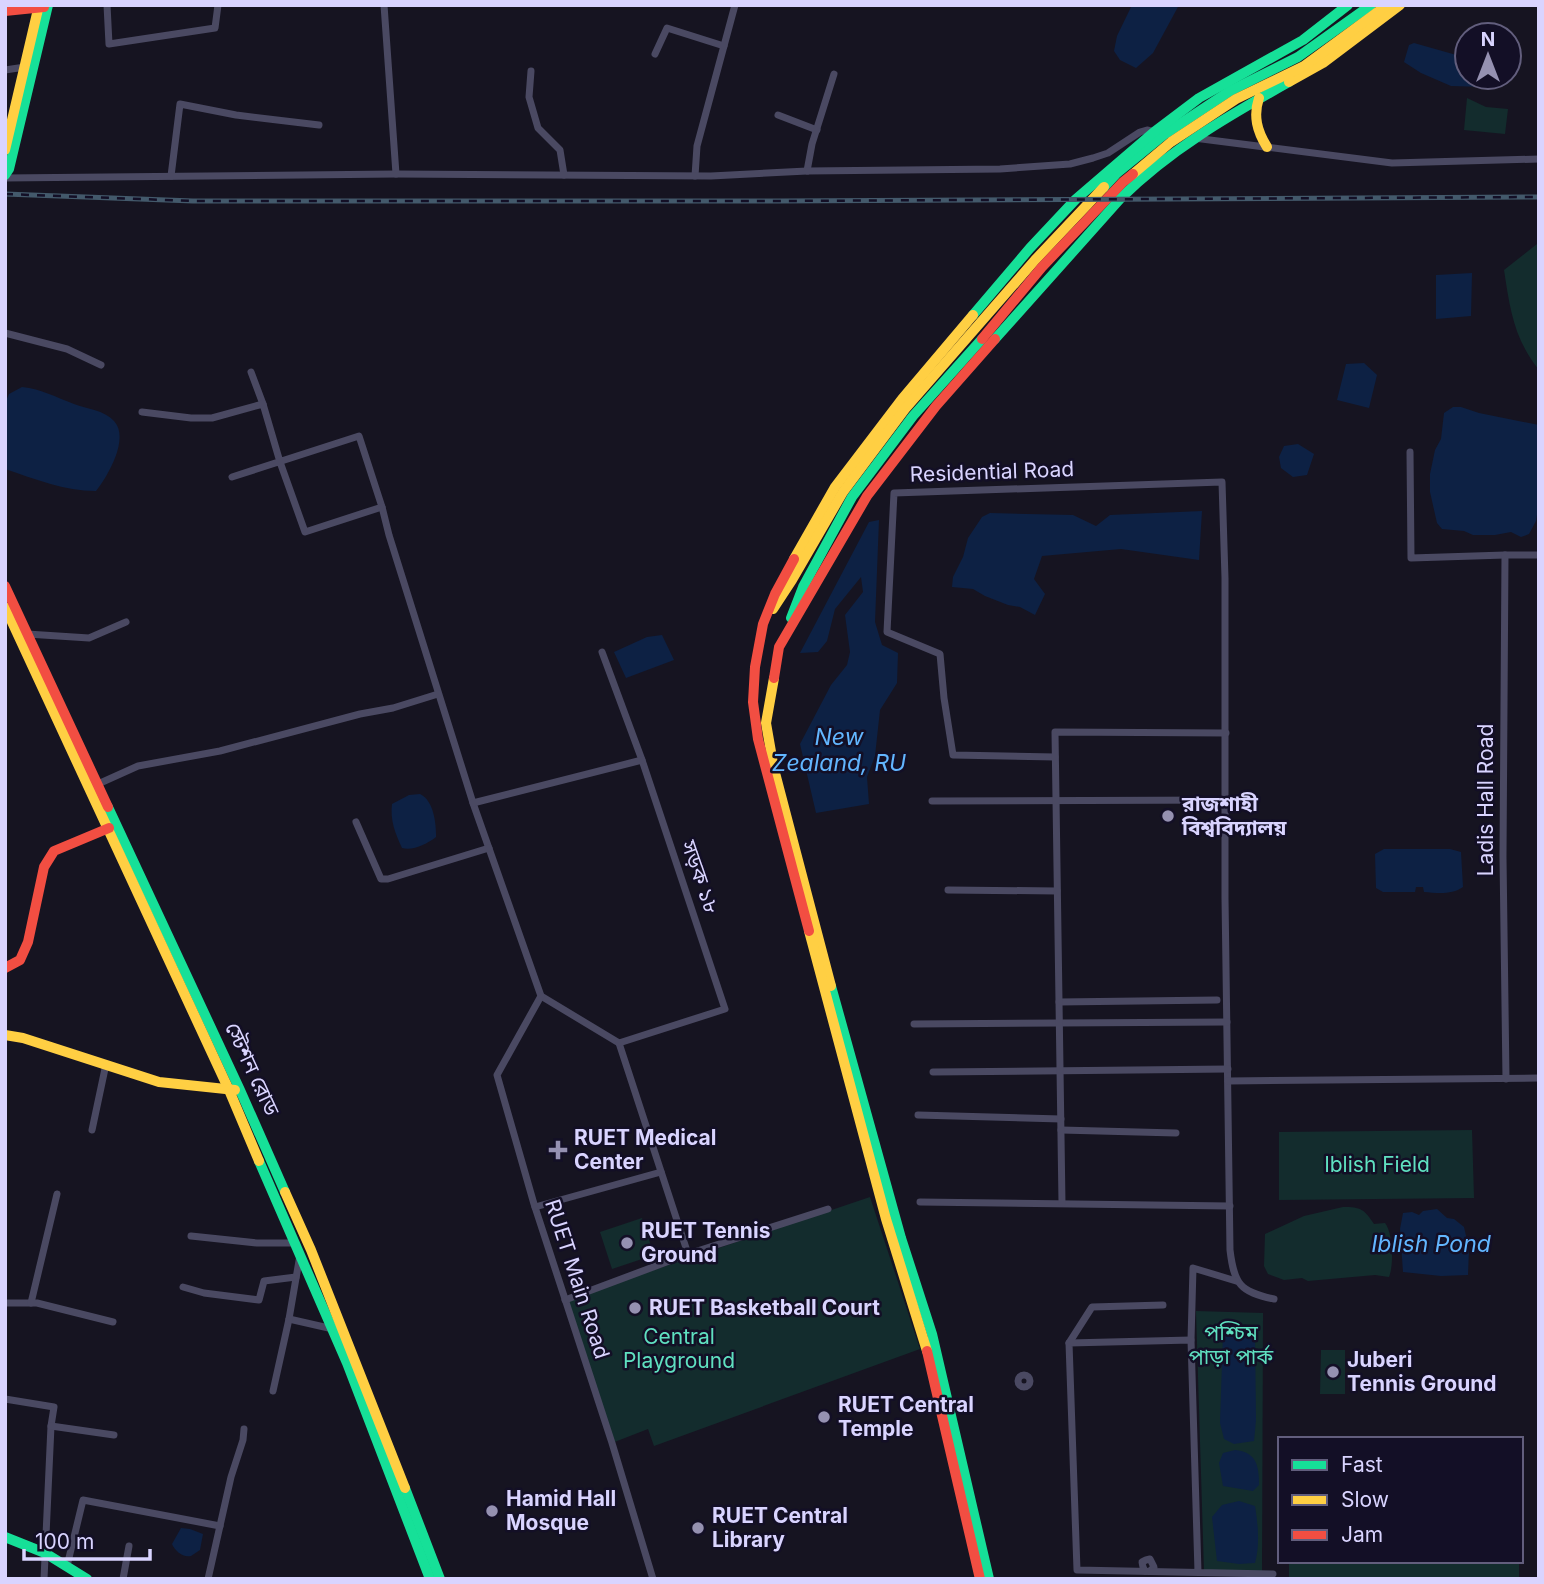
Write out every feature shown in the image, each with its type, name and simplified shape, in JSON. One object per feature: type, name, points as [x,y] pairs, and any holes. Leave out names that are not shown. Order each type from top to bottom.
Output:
[{"type":"main road","points":[[980,1579],[925,1336],[886,1219],[758,739],[753,702],[755,667],[763,624],[775,594],[835,486],[902,399],[1030,248],[1076,199],[1154,132],[1199,98],[1303,40],[1348,5]]},
{"type":"main road","points":[[763,624],[844,492],[905,410],[1035,260],[1116,174],[1165,134],[1230,91],[1298,57],[1371,5]]},
{"type":"main road","points":[[989,1579],[932,1334],[901,1238],[774,769],[766,723],[779,648],[803,587],[852,497],[913,416],[1042,267],[1123,182],[1171,142],[1236,99],[1304,65],[1387,5]]},
{"type":"main road","points":[[779,648],[867,496],[936,406],[1141,178],[1195,138],[1323,63],[1400,5]]},
{"type":"main road","points":[[5,11],[45,6]]},
{"type":"main road","points":[[5,150],[24,68],[45,6]]},
{"type":"main road","points":[[5,177],[45,6]]},
{"type":"main road","points":[[1260,98],[1256,106],[1256,117],[1259,134],[1267,147]]},
{"type":"main road","name":"স্টেশন রোড","points":[[5,586],[98,784],[235,1090],[334,1330],[430,1579]]},
{"type":"main road","name":"স্টেশন রোড","points":[[5,607],[311,1250],[440,1579]]},
{"type":"main road","points":[[5,968],[20,960],[28,942],[44,867],[54,851],[109,828]]},
{"type":"main road","points":[[5,1035],[23,1038],[159,1083],[235,1090]]},
{"type":"main road","points":[[5,1537],[45,1553],[87,1579]]},
{"type":"street","points":[[107,5],[108,44],[215,28],[218,5]]},
{"type":"street","points":[[384,5],[396,174]]},
{"type":"street","points":[[695,176],[696,146],[735,5]]},
{"type":"street","points":[[655,54],[667,28],[724,46]]},
{"type":"street","points":[[5,70],[24,68]]},
{"type":"street","points":[[531,71],[529,97],[538,128],[560,150],[564,175]]},
{"type":"street","points":[[807,171],[834,74]]},
{"type":"street","points":[[171,176],[180,104],[236,115],[319,125]]},
{"type":"street","points":[[778,115],[817,130]]},
{"type":"street","points":[[5,177],[396,174],[695,176],[807,171],[1000,169],[1070,164],[1108,153],[1140,132],[1147,131],[1392,163],[1539,159]]},
{"type":"street","points":[[5,333],[66,349],[101,365]]},
{"type":"street","points":[[251,372],[305,532],[382,507]]},
{"type":"street","points":[[142,412],[212,418],[263,404]]},
{"type":"street","points":[[232,477],[359,436],[473,803],[541,996],[620,1043],[688,1254]]},
{"type":"street","points":[[1410,452],[1411,558],[1539,555]]},
{"type":"street","name":"Residential Road","points":[[1055,757],[953,755],[940,654],[887,632],[894,493],[1222,482],[1226,733]]},
{"type":"street","name":"Ladis Hall Road","points":[[1505,555],[1503,857],[1506,1079]]},
{"type":"street","points":[[27,634],[89,638],[126,622]]},
{"type":"street","name":"সড়ক ১৮","points":[[602,652],[642,760],[726,1009],[620,1043]]},
{"type":"street","points":[[98,784],[138,766],[220,751],[360,714],[393,708],[438,694]]},
{"type":"street","points":[[1062,1203],[1055,732],[1226,733],[1225,898],[1230,1250],[1236,1280]]},
{"type":"street","points":[[473,803],[642,760]]},
{"type":"street","points":[[932,801],[1226,800]]},
{"type":"street","points":[[356,822],[381,879],[489,848]]},
{"type":"street","points":[[948,890],[1057,891]]},
{"type":"street","name":"RUET Main Road","points":[[541,996],[497,1075],[535,1207],[653,1579]]},
{"type":"street","points":[[1059,1002],[1217,1000]]},
{"type":"street","points":[[914,1024],[1227,1022]]},
{"type":"street","points":[[92,1130],[106,1064]]},
{"type":"street","points":[[933,1072],[1228,1069]]},
{"type":"street","points":[[1228,1081],[1539,1078]]},
{"type":"street","points":[[918,1115],[1061,1119]]},
{"type":"street","points":[[1061,1130],[1176,1133]]},
{"type":"street","points":[[535,1207],[661,1172]]},
{"type":"street","points":[[31,1303],[57,1194]]},
{"type":"street","points":[[920,1202],[1230,1206]]},
{"type":"street","points":[[565,1300],[688,1254],[828,1209]]},
{"type":"street","points":[[191,1236],[298,1248],[289,1319],[273,1391]]},
{"type":"street","points":[[1198,1572],[1191,1340],[1193,1268],[1236,1280],[1253,1293],[1274,1299]]},
{"type":"street","points":[[183,1287],[204,1293],[259,1300],[264,1281],[296,1277]]},
{"type":"street","points":[[5,1303],[44,1305],[113,1322]]},
{"type":"street","points":[[1163,1305],[1092,1307],[1069,1343],[1077,1570],[1273,1574]]},
{"type":"street","points":[[289,1319],[334,1330]]},
{"type":"street","points":[[1069,1343],[1191,1340]]},
{"type":"street","points":[[5,1399],[54,1407],[44,1579]]},
{"type":"street","points":[[51,1426],[114,1435]]},
{"type":"street","points":[[208,1579],[244,1429]]},
{"type":"street","points":[[67,1566],[83,1500],[220,1526]]},
{"type":"street","points":[[123,1579],[129,1546]]},
{"type":"green space","points":[[1467,98],[1486,107],[1508,109],[1505,134],[1464,130]]},
{"type":"green space","points":[[1537,244],[1539,370],[1519,335],[1511,311],[1504,270]]},
{"type":"green space","name":"Iblish Field","points":[[1472,1130],[1474,1198],[1279,1200],[1279,1132]]},
{"type":"green space","name":"Central Playground","points":[[870,1197],[920,1349],[654,1446],[648,1429],[612,1443],[565,1300]]},
{"type":"green space","points":[[1343,1207],[1362,1210],[1374,1224],[1385,1223],[1392,1249],[1389,1277],[1375,1275],[1308,1281],[1302,1278],[1284,1280],[1268,1274],[1264,1266],[1265,1234],[1304,1216]]},
{"type":"green space","name":"RUET Tennis Ground","points":[[642,1218],[654,1255],[612,1269],[600,1232]]},
{"type":"green space","name":"পশ্চিম পাড়া পার্ক","points":[[1196,1311],[1263,1313],[1262,1572],[1204,1571]]},
{"type":"green space","name":"Juberi Tennis Ground","points":[[1321,1350],[1345,1350],[1345,1394],[1320,1394]]},
{"type":"green space","points":[[1289,1563],[1519,1563],[1519,1579],[1289,1579]]},
{"type":"water","points":[[1132,5],[1179,5],[1153,53],[1136,68],[1120,60],[1114,51],[1117,36]]},
{"type":"water","points":[[1414,43],[1453,54],[1453,86],[1421,73],[1404,62],[1409,45]]},
{"type":"water","points":[[1472,273],[1471,316],[1436,319],[1436,275]]},
{"type":"water","points":[[1364,363],[1377,375],[1369,408],[1337,400],[1346,364]]},
{"type":"water","points":[[22,387],[42,391],[100,412],[114,421],[120,437],[119,447],[111,467],[96,491],[61,487],[5,469],[5,403],[9,394]]},
{"type":"water","points":[[1453,407],[1539,425],[1539,503],[1536,521],[1529,534],[1521,537],[1511,532],[1473,535],[1464,531],[1442,529],[1437,523],[1430,492],[1430,474],[1435,450],[1441,439],[1444,413]]},
{"type":"water","points":[[1298,444],[1314,454],[1307,475],[1293,477],[1281,468],[1279,457],[1284,446]]},
{"type":"water","points":[[1202,511],[1199,560],[1121,549],[1042,556],[1034,579],[1045,594],[1035,615],[973,589],[952,587],[953,577],[963,557],[968,538],[982,517],[990,513],[1073,515],[1096,526],[1110,515]]},
{"type":"water","name":"New Zealand, RU","points":[[879,520],[875,622],[882,645],[898,653],[897,683],[880,710],[875,756],[867,777],[869,804],[816,813],[800,744],[831,685],[847,665],[850,652],[845,615],[863,592],[861,577],[835,609],[827,641],[818,652],[800,653],[869,522]]},
{"type":"water","points":[[662,635],[674,660],[626,678],[614,652],[647,637]]},
{"type":"water","points":[[420,794],[431,807],[436,837],[411,849],[402,848],[394,826],[392,804],[409,795]]},
{"type":"water","points":[[1384,849],[1450,849],[1461,852],[1463,887],[1444,893],[1424,892],[1423,887],[1416,887],[1415,892],[1383,892],[1376,888],[1375,854]]},
{"type":"water","name":"Iblish Pond","points":[[1437,1209],[1464,1227],[1469,1249],[1468,1275],[1441,1276],[1403,1272],[1400,1229],[1403,1213],[1412,1212],[1419,1215],[1423,1211]]},
{"type":"water","points":[[1248,1332],[1255,1337],[1254,1441],[1234,1444],[1224,1439],[1220,1423],[1223,1333]]},
{"type":"water","points":[[1235,1450],[1248,1454],[1255,1461],[1259,1485],[1253,1491],[1223,1486],[1219,1463],[1223,1453]]},
{"type":"water","points":[[1239,1501],[1255,1506],[1258,1549],[1255,1563],[1217,1561],[1212,1517],[1222,1505]]},
{"type":"water","points":[[181,1528],[203,1534],[200,1550],[191,1556],[180,1553],[172,1544]]},
{"type":"railway","points":[[5,194],[193,201],[1539,197]]},
{"type":"traffic: fast","points":[[5,175],[9,169],[48,5]]},
{"type":"traffic: fast","points":[[973,315],[1076,199],[1154,132],[1199,98],[1303,40],[1348,5]]},
{"type":"traffic: fast","points":[[1104,187],[1165,134],[1230,91],[1298,57],[1371,5]]},
{"type":"traffic: fast","points":[[995,339],[1139,181],[1201,134],[1289,82]]},
{"type":"traffic: fast","points":[[791,618],[803,587],[852,497],[913,416],[982,339]]},
{"type":"traffic: fast","points":[[108,807],[285,1192]]},
{"type":"traffic: fast","points":[[831,986],[901,1238],[932,1334],[989,1579]]},
{"type":"traffic: fast","points":[[259,1161],[347,1363],[430,1579]]},
{"type":"traffic: fast","points":[[405,1488],[440,1579]]},
{"type":"traffic: fast","points":[[5,1537],[45,1553],[87,1579]]},
{"type":"traffic: slow","points":[[5,150],[39,5]]},
{"type":"traffic: slow","points":[[1133,174],[1171,142],[1236,99],[1304,66],[1387,5]]},
{"type":"traffic: slow","points":[[1289,82],[1323,63],[1400,5]]},
{"type":"traffic: slow","points":[[1259,98],[1257,123],[1267,147]]},
{"type":"traffic: slow","points":[[773,609],[843,492],[905,409],[1035,260],[1104,187]]},
{"type":"traffic: slow","points":[[794,559],[835,487],[902,399],[973,315]]},
{"type":"traffic: slow","points":[[5,607],[229,1090],[259,1161]]},
{"type":"traffic: slow","points":[[774,678],[766,723],[774,769],[831,986]]},
{"type":"traffic: slow","points":[[809,931],[886,1219],[927,1351]]},
{"type":"traffic: slow","points":[[5,1035],[23,1038],[159,1082],[235,1090]]},
{"type":"traffic: slow","points":[[285,1192],[311,1250],[405,1488]]},
{"type":"traffic: jam","points":[[5,11],[44,7]]},
{"type":"traffic: jam","points":[[982,339],[1042,267],[1133,174]]},
{"type":"traffic: jam","points":[[774,678],[779,647],[867,496],[936,406],[995,339]]},
{"type":"traffic: jam","points":[[794,559],[763,624],[755,667],[753,702],[758,739],[809,931]]},
{"type":"traffic: jam","points":[[5,586],[108,807]]},
{"type":"traffic: jam","points":[[5,968],[20,960],[28,942],[44,867],[54,851],[109,828]]},
{"type":"traffic: jam","points":[[927,1351],[980,1579]]},
{"type":"place","name":"রাজশাহী বিশ্ববিদ্যালয়","points":[[1168,816]]},
{"type":"place","name":"RUET Medical Center","points":[[558,1150]]},
{"type":"place","name":"RUET Tennis Ground","points":[[627,1243]]},
{"type":"place","name":"RUET Basketball Court","points":[[635,1308]]},
{"type":"place","name":"Juberi Tennis Ground","points":[[1333,1372]]},
{"type":"place","name":"RUET Central Temple","points":[[824,1417]]},
{"type":"place","name":"Hamid Hall Mosque","points":[[492,1511]]},
{"type":"place","name":"RUET Central Library","points":[[698,1528]]}]
